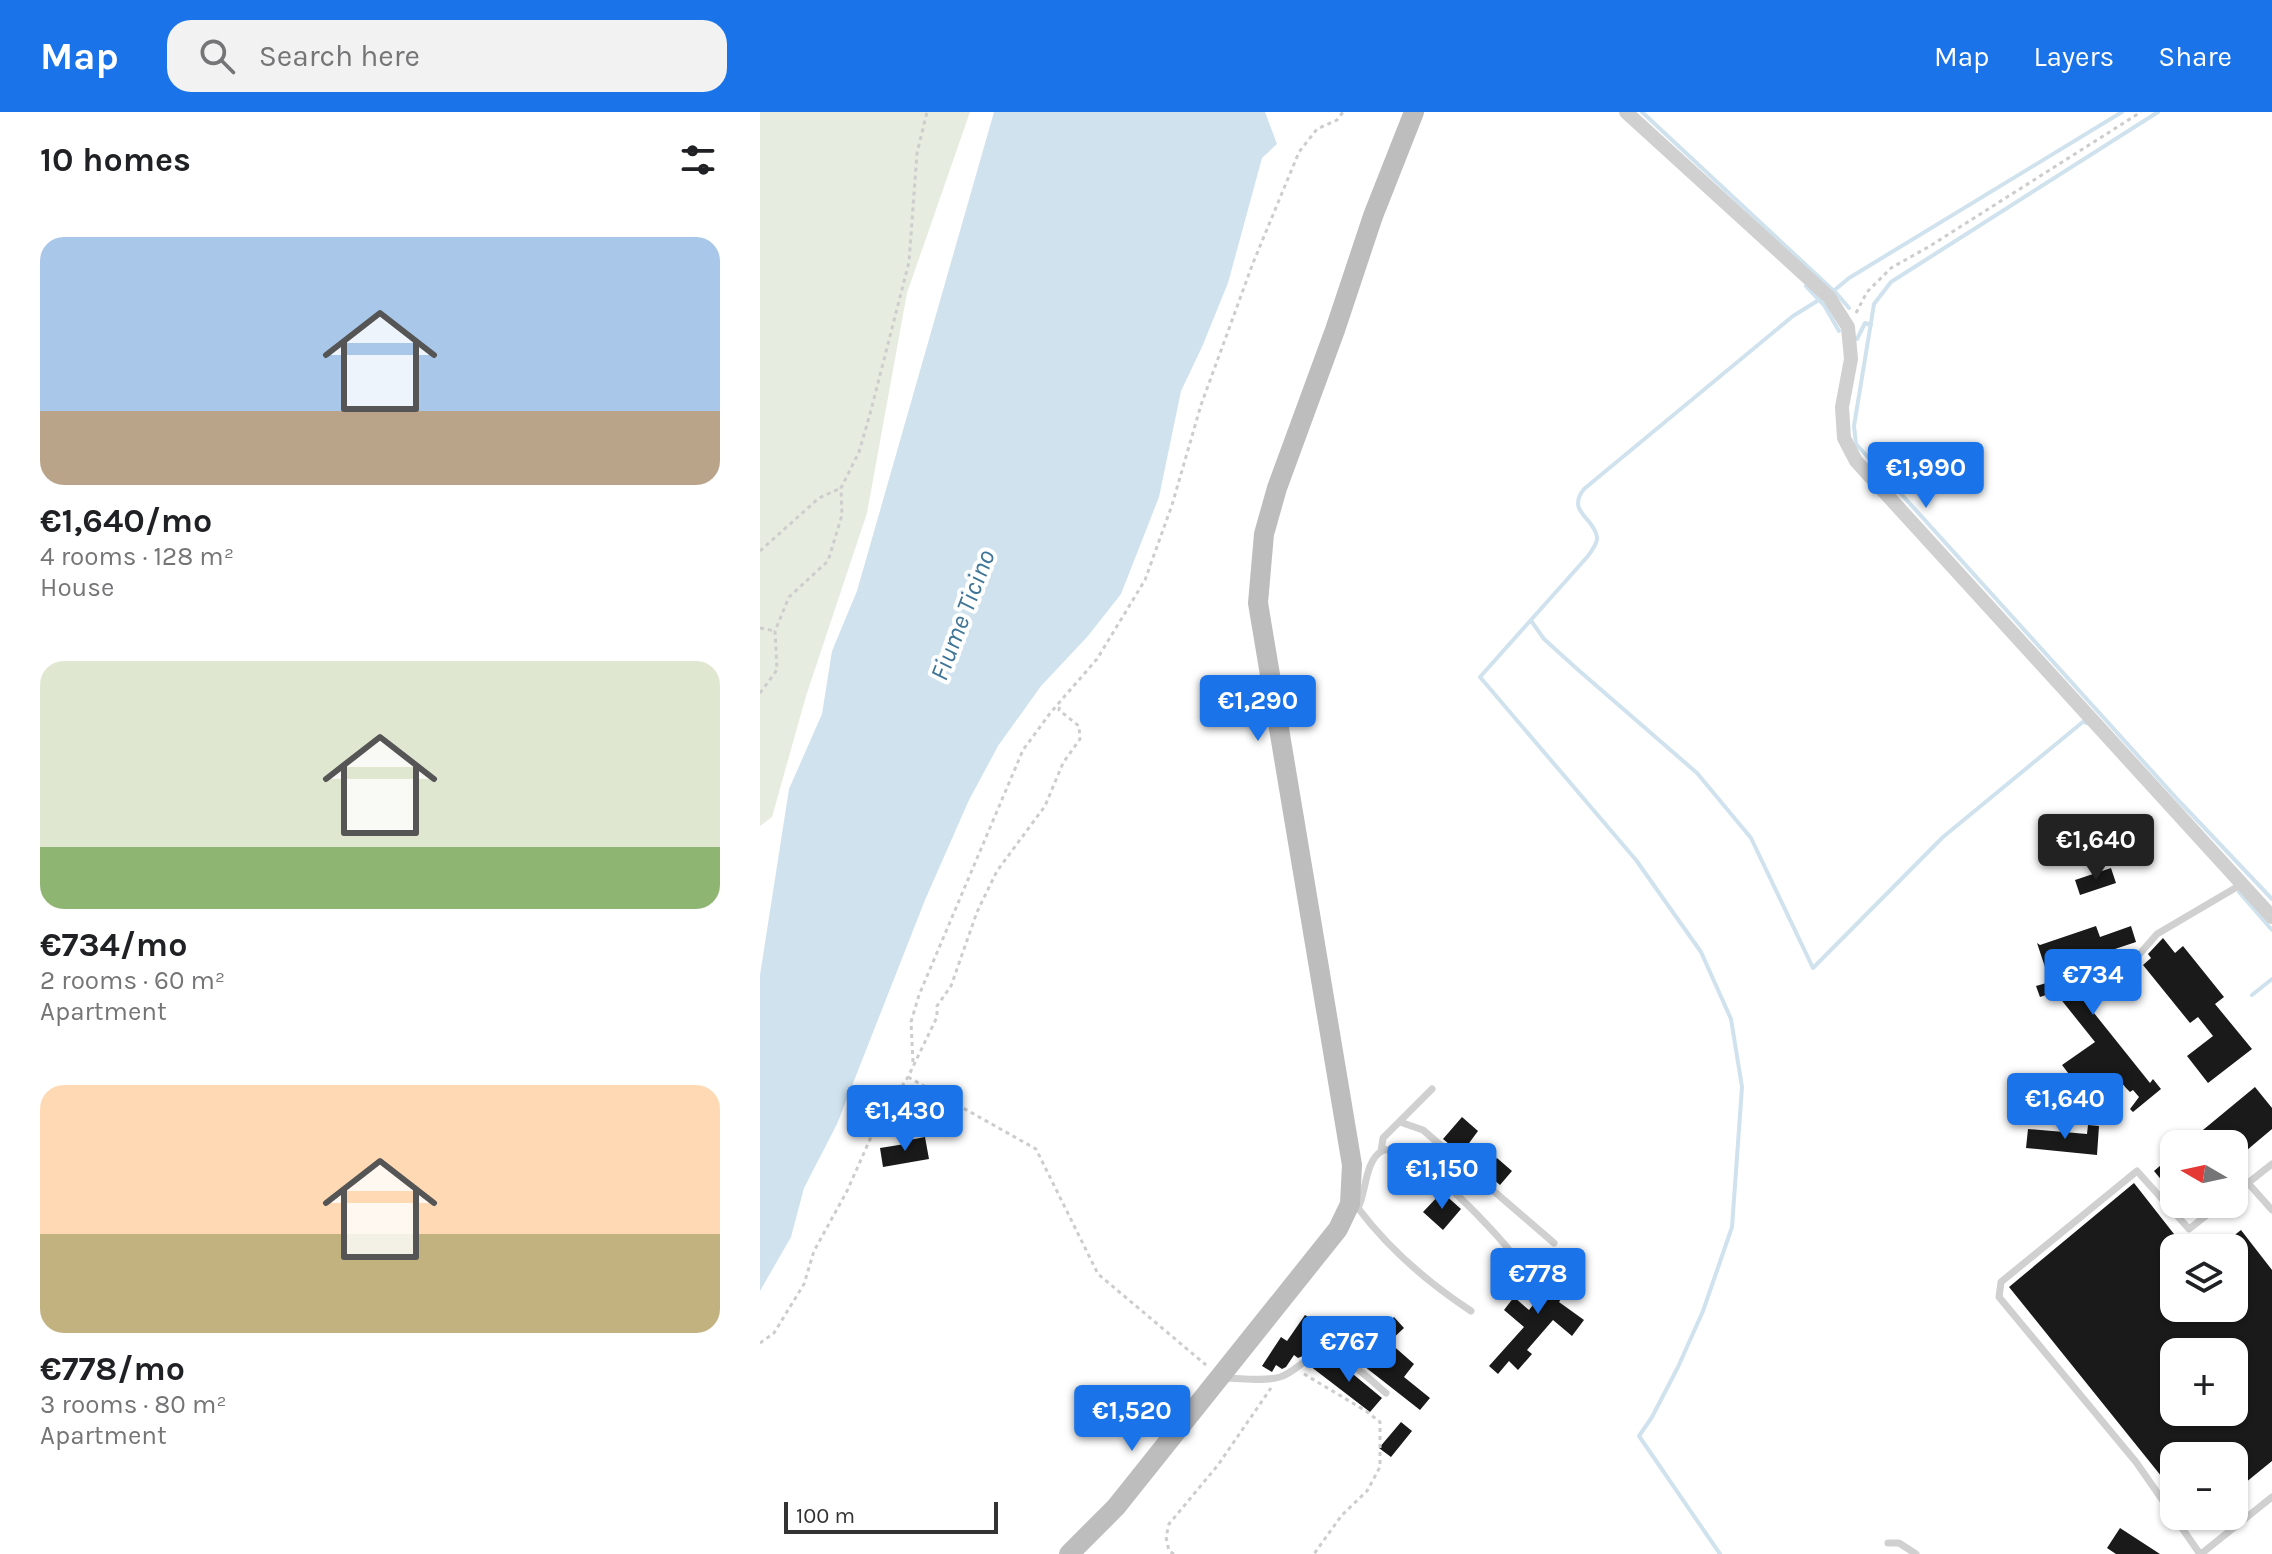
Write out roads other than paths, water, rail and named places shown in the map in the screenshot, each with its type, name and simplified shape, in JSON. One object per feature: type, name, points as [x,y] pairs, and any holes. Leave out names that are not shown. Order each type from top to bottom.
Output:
[{"type":"street","points":[[1069,1554],[1116,1507],[1354,1206],[1352,1165],[1339,1082],[1258,603],[1264,534],[1277,488],[1373,216],[1414,112]]},
{"type":"street","points":[[1626,112],[1829,297],[1848,327],[1851,359],[1842,407],[1844,438],[1856,461],[2272,917]]},
{"type":"lane","points":[[2131,964],[2157,934],[2242,884]]},
{"type":"lane","points":[[1432,1089],[1383,1138],[1364,1197],[1354,1206],[1439,1290],[1471,1311]]},
{"type":"lane","points":[[1400,1122],[1423,1130],[1554,1243]]},
{"type":"lane","points":[[1381,1151],[1403,1151],[1441,1182],[1510,1250],[1531,1282]]},
{"type":"lane","points":[[2272,1164],[2248,1183],[2272,1210]]},
{"type":"lane","points":[[2160,1197],[2137,1171],[2001,1282],[1999,1297],[2136,1462],[2201,1554],[2272,1497]]},
{"type":"lane","points":[[2179,1218],[2189,1229],[2203,1218]]},
{"type":"lane","points":[[1221,1378],[1277,1378],[1295,1371],[1311,1357],[1330,1354],[1347,1362],[1386,1393]]},
{"type":"lane","points":[[1888,1543],[1899,1543],[1916,1554]]},
{"type":"water","name":"Fiume Ticino","points":[[994,112],[1265,112],[1277,144],[1262,158],[1228,283],[1181,391],[1159,497],[1121,594],[1088,636],[1041,686],[998,746],[969,800],[925,900],[837,1124],[804,1188],[791,1237],[760,1291],[760,975],[789,789],[822,714],[832,651],[857,591]]},
{"type":"waterway","points":[[1642,112],[1849,308]]},
{"type":"waterway","points":[[1831,293],[1849,278],[2122,112]]},
{"type":"waterway","points":[[2158,112],[1891,282],[1874,304],[1854,426],[1856,444],[2178,800],[2272,899]]},
{"type":"waterway","points":[[1806,286],[1824,305],[1839,331]]},
{"type":"waterway","points":[[1720,1554],[1639,1436],[1678,1367],[1703,1311],[1732,1227],[1742,1087],[1731,1019],[1701,952],[1636,860],[1480,677],[1595,545],[1595,530],[1579,509],[1579,497],[1584,489],[1793,316],[1822,298]]},
{"type":"waterway","points":[[1857,339],[1865,323],[1871,325]]},
{"type":"waterway","points":[[1532,622],[1544,639],[1697,773],[1751,838],[1813,968],[1943,837],[2084,721],[2086,723]]},
{"type":"waterway","points":[[2239,892],[2272,930]]},
{"type":"waterway","points":[[2252,995],[2272,979]]}]
